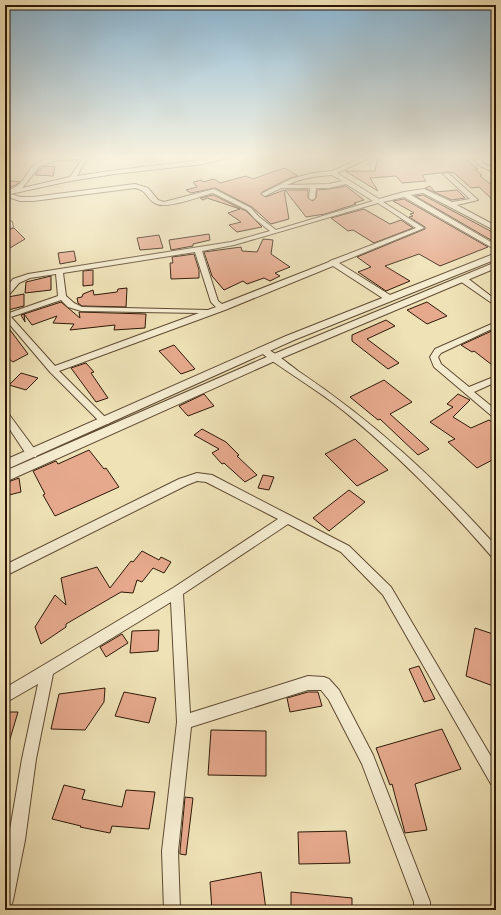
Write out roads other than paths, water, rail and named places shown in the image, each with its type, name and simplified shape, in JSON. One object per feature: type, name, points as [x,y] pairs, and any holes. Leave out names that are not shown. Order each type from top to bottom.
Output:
[{"type":"street","points":[[19,199],[35,199]]},
{"type":"street","points":[[153,199],[159,204],[164,204],[184,199]]},
{"type":"street","points":[[230,199],[249,208],[257,218],[275,232]]},
{"type":"street","points":[[53,370],[212,312],[332,262],[421,228],[373,199]]},
{"type":"street","points":[[5,294],[16,281],[28,276],[58,270],[232,244],[389,199]]},
{"type":"street","points":[[412,199],[496,248]]},
{"type":"street","points":[[440,199],[496,229]]},
{"type":"street","points":[[451,204],[475,200],[474,199]]},
{"type":"street","points":[[5,221],[10,223],[11,226],[5,228]]},
{"type":"street","points":[[198,250],[215,302],[222,308]]},
{"type":"street","points":[[5,477],[346,327],[459,276],[496,256]]},
{"type":"street","points":[[332,262],[387,297]]},
{"type":"street","points":[[5,465],[105,422],[263,350],[387,297],[496,265]]},
{"type":"street","points":[[58,270],[62,298],[71,305],[81,309],[212,312]]},
{"type":"street","points":[[459,276],[496,304]]},
{"type":"street","points":[[62,298],[6,314],[9,326],[105,422]]},
{"type":"street","points":[[335,319],[346,327]]},
{"type":"street","points":[[496,324],[438,351],[434,357],[437,365],[496,415]]},
{"type":"street","points":[[263,350],[346,408],[399,453],[458,510],[496,554]]},
{"type":"street","points":[[468,391],[496,379]]},
{"type":"street","points":[[5,415],[32,454]]},
{"type":"street","points":[[5,571],[197,477],[208,478],[286,520],[345,549],[388,591],[496,779]]},
{"type":"street","points":[[5,696],[177,592],[286,520]]},
{"type":"street","points":[[172,910],[170,851],[184,722],[177,592]]},
{"type":"street","points":[[5,900],[17,840],[29,759],[47,671]]},
{"type":"street","points":[[184,722],[308,683],[324,684],[334,695],[368,760],[422,902],[422,910]]}]
